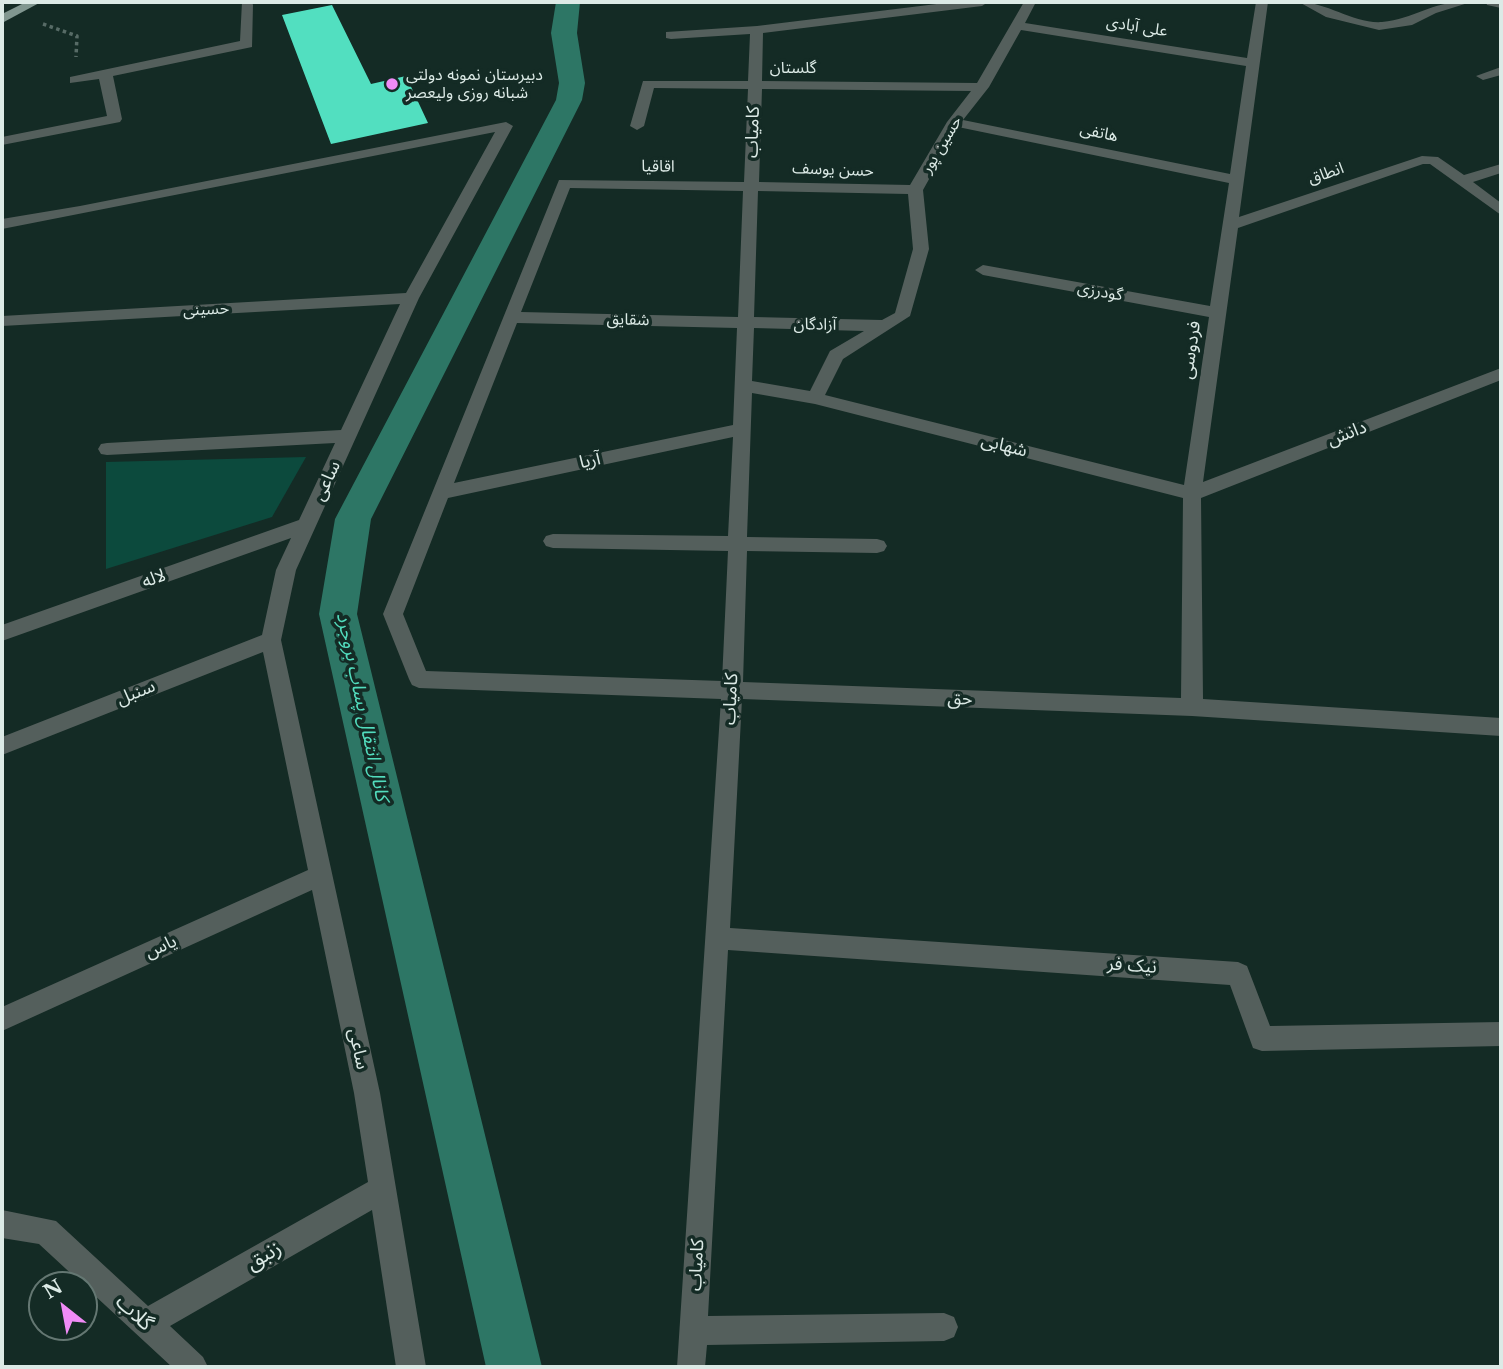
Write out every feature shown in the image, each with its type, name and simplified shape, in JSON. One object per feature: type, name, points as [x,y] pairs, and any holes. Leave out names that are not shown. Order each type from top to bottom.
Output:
[{"type":"main road","points":[[7,16],[35,2]]},
{"type":"street","points":[[671,35],[757,30],[982,2]]},
{"type":"street","name":"حسین پور","points":[[815,398],[836,355],[902,316],[921,249],[915,190],[954,122],[982,87],[1030,2]]},
{"type":"street","name":"فردوسی","points":[[1192,707],[1192,494],[1262,2]]},
{"type":"street","points":[[1305,2],[1331,14],[1379,26],[1407,22],[1432,10],[1465,2]]},
{"type":"street","points":[[1492,2],[1501,4]]},
{"type":"street","points":[[75,80],[247,44],[247,5]]},
{"type":"street","name":"علی آبادی","points":[[1015,25],[1254,64]]},
{"type":"street","name":"کامیاب","points":[[691,1367],[732,692],[757,30]]},
{"type":"street","points":[[1483,76],[1501,71]]},
{"type":"street","points":[[2,141],[115,119],[105,74]]},
{"type":"street","name":"گلستان","points":[[637,126],[648,83],[982,87]]},
{"type":"street","name":"هاتفی","points":[[954,122],[1237,180]]},
{"type":"street","name":"ساعی","points":[[2,224],[506,127],[411,298],[286,570],[271,640],[367,1093],[411,1367]]},
{"type":"street","name":"انطاق","points":[[1230,225],[1422,160],[1433,160],[1462,181]]},
{"type":"street","points":[[1462,181],[1501,168]]},
{"type":"street","points":[[1462,181],[1501,210]]},
{"type":"street","name":"اقاقیا","points":[[510,317],[564,183],[751,185]]},
{"type":"street","name":"حسن یوسف","points":[[751,185],[915,190]]},
{"type":"street","name":"گودرزی","points":[[983,270],[1217,313]]},
{"type":"street","name":"حسینی","points":[[2,321],[411,298]]},
{"type":"street","points":[[439,494],[510,317]]},
{"type":"street","name":"شقایق","points":[[510,317],[746,324]]},
{"type":"street","name":"آزادگان","points":[[746,324],[884,326]]},
{"type":"street","name":"دانش","points":[[1192,494],[1501,374]]},
{"type":"street","points":[[743,385],[815,398]]},
{"type":"street","name":"شهابی","points":[[815,398],[1192,494]]},
{"type":"street","name":"آریا","points":[[439,494],[742,429]]},
{"type":"street","points":[[107,449],[348,436]]},
{"type":"street","name":"حق","points":[[439,494],[393,614],[419,679],[1192,707],[1501,727]]},
{"type":"street","name":"لاله","points":[[2,634],[307,525]]},
{"type":"street","points":[[553,541],[877,546]]},
{"type":"street","name":"سنبل","points":[[2,746],[271,640]]},
{"type":"street","name":"یاس","points":[[2,1019],[321,875]]},
{"type":"street","name":"نیک فر","points":[[717,938],[1238,974],[1262,1039],[1501,1034]]},
{"type":"street","name":"زنبق","points":[[145,1324],[382,1189]]},
{"type":"street","name":"گلاب","points":[[2,1224],[46,1231],[192,1367]]},
{"type":"street","points":[[693,1331],[944,1326]]},
{"type":"path","points":[[7,16],[77,36],[75,80]]},
{"type":"green space","points":[[306,457],[272,517],[106,569],[106,462]]},
{"type":"building","points":[[332,5],[371,84],[406,76],[428,123],[331,144],[282,15]]},
{"type":"waterway","name":"کانال انتقال پساب بروجرد","points":[[514,1367],[338,614],[353,519],[569,100],[572,83],[564,33],[568,2]]},
{"type":"place","name":"دبیرستان نمونه دولتی شبانه روزی ولیعصر","points":[[392,84]]}]
